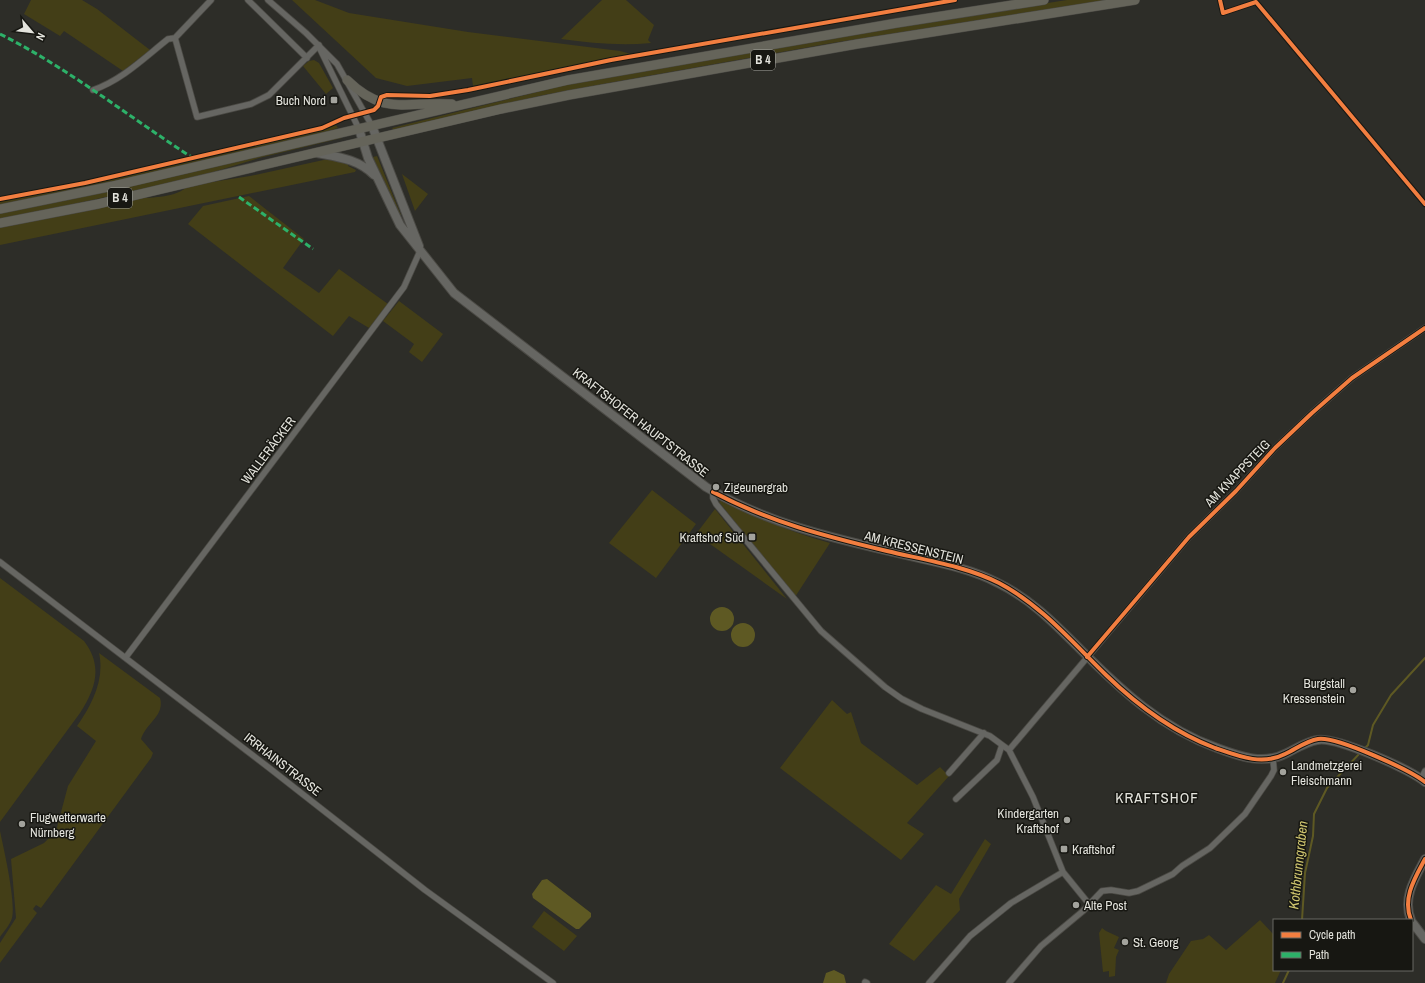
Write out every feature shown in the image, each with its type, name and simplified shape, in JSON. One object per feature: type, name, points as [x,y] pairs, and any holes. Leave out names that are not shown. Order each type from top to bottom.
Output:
[{"type":"main road","name":"B 4","points":[[0,209],[92,190],[583,78],[875,27],[1044,0]]},
{"type":"main road","name":"B 4","points":[[0,222],[98,204],[377,138],[569,95],[858,44],[1135,0]]},
{"type":"main road","name":"B 4","points":[[348,80],[359,91],[379,102],[400,106],[441,103],[464,104]]},
{"type":"street","points":[[93,90],[105,86],[123,75],[168,39],[175,38],[211,0]]},
{"type":"street","points":[[248,0],[307,58]]},
{"type":"street","points":[[268,0],[319,45],[338,64],[372,126]]},
{"type":"street","points":[[175,38],[197,117],[251,104],[269,95],[319,45]]},
{"type":"street","points":[[319,45],[359,129]]},
{"type":"street","name":"KRAFTSHOFER HAUPTSTRASSE","points":[[372,126],[420,251]]},
{"type":"street","name":"KRAFTSHOFER HAUPTSTRASSE","points":[[359,129],[377,178],[400,225],[446,283],[465,302],[694,479],[713,492],[713,498],[716,504],[820,632],[885,687],[902,699],[984,733],[1009,750],[1033,797],[1063,872],[1088,904]]},
{"type":"street","points":[[317,153],[353,160],[366,168],[377,178]]},
{"type":"street","name":"WALLERÄCKER","points":[[126,657],[404,287],[420,251]]},
{"type":"street","name":"AM KNAPPSTEIG","points":[[1009,750],[1189,537],[1236,491],[1275,448],[1352,378],[1425,328]]},
{"type":"street","name":"AM KRESSENSTEIN","points":[[713,492],[761,515],[800,530],[955,567],[987,577],[1030,602],[1130,697],[1175,729],[1191,738],[1234,754],[1258,760],[1273,759]]},
{"type":"street","name":"IRRHAINSTRASSE","points":[[0,562],[126,657],[425,890],[553,983]]},
{"type":"street","points":[[949,773],[984,733]]},
{"type":"street","points":[[1009,983],[1041,946],[1083,911],[1088,904],[1102,892],[1111,890],[1129,894],[1138,891],[1173,874],[1182,866],[1210,848],[1249,808],[1274,770],[1273,759],[1317,740],[1332,740],[1424,777]]},
{"type":"street","points":[[956,799],[997,760],[1002,744]]},
{"type":"street","points":[[1411,919],[1408,912],[1408,899],[1411,887],[1425,859]]},
{"type":"street","points":[[929,983],[970,936],[1011,903],[1063,872]]},
{"type":"street","points":[[1413,922],[1425,939]]},
{"type":"shaded area","points":[[31,0],[82,0],[97,9],[150,50],[123,71],[64,31],[60,36],[24,14]]},
{"type":"shaded area","points":[[292,0],[315,0],[349,13],[468,32],[620,51],[638,56],[473,86],[472,78],[407,86],[376,78]]},
{"type":"shaded area","points":[[602,0],[626,0],[654,25],[648,40],[651,43],[606,44],[561,39]]},
{"type":"shaded area","points":[[1067,0],[1108,0],[832,43],[544,95],[394,130],[392,128],[569,84],[894,27]]},
{"type":"shaded area","points":[[314,60],[319,63],[333,88],[326,94],[303,66],[309,61]]},
{"type":"shaded area","points":[[336,125],[338,128],[322,133],[73,191],[0,205],[0,200],[71,188],[309,133]]},
{"type":"shaded area","points":[[342,138],[259,158],[197,177],[0,219],[0,213]]},
{"type":"shaded area","points":[[377,156],[401,215],[400,216],[373,157]]},
{"type":"shaded area","points":[[328,159],[350,162],[348,166],[356,170],[355,172],[0,245],[0,227],[138,198],[171,195],[178,193],[187,186],[250,176]]},
{"type":"shaded area","points":[[402,174],[428,194],[415,211]]},
{"type":"shaded area","points":[[249,196],[304,239],[283,268],[319,293],[339,269],[388,304],[369,328],[349,316],[333,336],[188,224],[203,206]]},
{"type":"shaded area","points":[[399,301],[443,334],[422,362],[409,352],[414,344],[383,321]]},
{"type":"shaded area","points":[[652,490],[696,524],[656,578],[609,543]]},
{"type":"shaded area","points":[[722,500],[774,524],[830,543],[795,597],[719,502]]},
{"type":"shaded area","points":[[715,509],[787,599],[696,534]]},
{"type":"shaded area","points":[[0,578],[84,641],[94,659],[95,677],[86,704],[0,822]]},
{"type":"shaded area","points":[[722,607],[727,608],[733,614],[733,624],[727,630],[722,631],[717,630],[711,624],[710,619],[711,614],[717,608]]},
{"type":"shaded area","points":[[743,623],[748,624],[754,630],[754,640],[748,646],[743,647],[738,646],[732,640],[731,635],[732,630],[738,624]]},
{"type":"shaded area","points":[[99,653],[160,698],[161,704],[158,715],[143,733],[141,739],[153,753],[151,758],[41,908],[36,905],[33,909],[37,913],[0,963],[0,943],[16,918],[11,859],[44,843],[56,831],[68,786],[96,741],[77,726],[92,701],[99,682]]},
{"type":"shaded area","points":[[832,700],[847,714],[851,712],[861,743],[917,785],[940,767],[949,776],[907,823],[924,834],[901,860],[780,768]]},
{"type":"shaded area","points":[[0,831],[9,875],[13,910],[11,921],[0,937]]},
{"type":"shaded area","points":[[985,839],[991,844],[959,899],[960,910],[914,961],[889,944],[936,885],[951,894]]},
{"type":"shaded area","points":[[547,879],[591,913],[591,917],[579,929],[576,929],[533,898],[532,894],[542,880]]},
{"type":"shaded area","points":[[544,911],[577,936],[564,951],[532,927]]},
{"type":"shaded area","points":[[1260,920],[1273,934],[1273,971],[1281,971],[1275,983],[1166,983],[1169,974],[1191,941],[1203,939],[1209,935],[1226,950]]},
{"type":"shaded area","points":[[1102,928],[1119,937],[1114,948],[1119,950],[1116,957],[1115,976],[1109,977],[1109,971],[1103,972],[1099,933]]},
{"type":"shaded area","points":[[834,970],[844,975],[846,983],[823,983],[826,973]]},
{"type":"waterway","name":"Kothbrunngraben","points":[[1365,748],[1368,745],[1373,725],[1391,695],[1425,658]]},
{"type":"waterway","name":"Kothbrunngraben","points":[[1302,919],[1305,873],[1313,836],[1314,814],[1327,788],[1360,753]]},
{"type":"waterway","name":"Kothbrunngraben","points":[[1283,983],[1289,971]]},
{"type":"marked path","points":[[0,34],[25,47],[74,77],[193,158]]},
{"type":"marked path","points":[[239,197],[313,249]]},
{"type":"cycle path","points":[[0,199],[85,183],[322,128],[344,118],[374,110],[378,106],[381,97],[387,95],[430,96],[468,90],[611,60],[955,0]]},
{"type":"cycle path","points":[[1220,0],[1223,13],[1256,2],[1425,204]]},
{"type":"cycle path","points":[[1087,657],[1189,537],[1236,491],[1275,448],[1352,378],[1425,328]]},
{"type":"cycle path","points":[[713,492],[755,512],[819,534],[959,568],[999,583],[1029,602],[1056,625],[1106,675],[1143,708],[1170,726],[1200,742],[1241,757],[1268,759],[1276,758],[1305,743],[1318,739],[1327,739],[1356,748],[1389,762],[1425,782]]},
{"type":"cycle path","points":[[1411,919],[1408,904],[1409,896],[1414,881],[1425,859]]},
{"type":"place","name":"Buch Nord","points":[[334,100]]},
{"type":"place","name":"Zigeunergrab","points":[[716,487]]},
{"type":"place","name":"Kraftshof Süd","points":[[752,537]]},
{"type":"place","name":"Burgstall Kressenstein","points":[[1353,690]]},
{"type":"place","name":"Landmetzgerei Fleischmann","points":[[1283,772]]},
{"type":"place","name":"Kindergarten Kraftshof","points":[[1067,820]]},
{"type":"place","name":"Flugwetterwarte Nürnberg","points":[[22,824]]},
{"type":"place","name":"Kraftshof","points":[[1064,849]]},
{"type":"place","name":"Alte Post","points":[[1076,905]]},
{"type":"place","name":"St. Georg","points":[[1125,942]]},
{"type":"district","name":"KRAFTSHOF","points":[[1157,798]]}]
